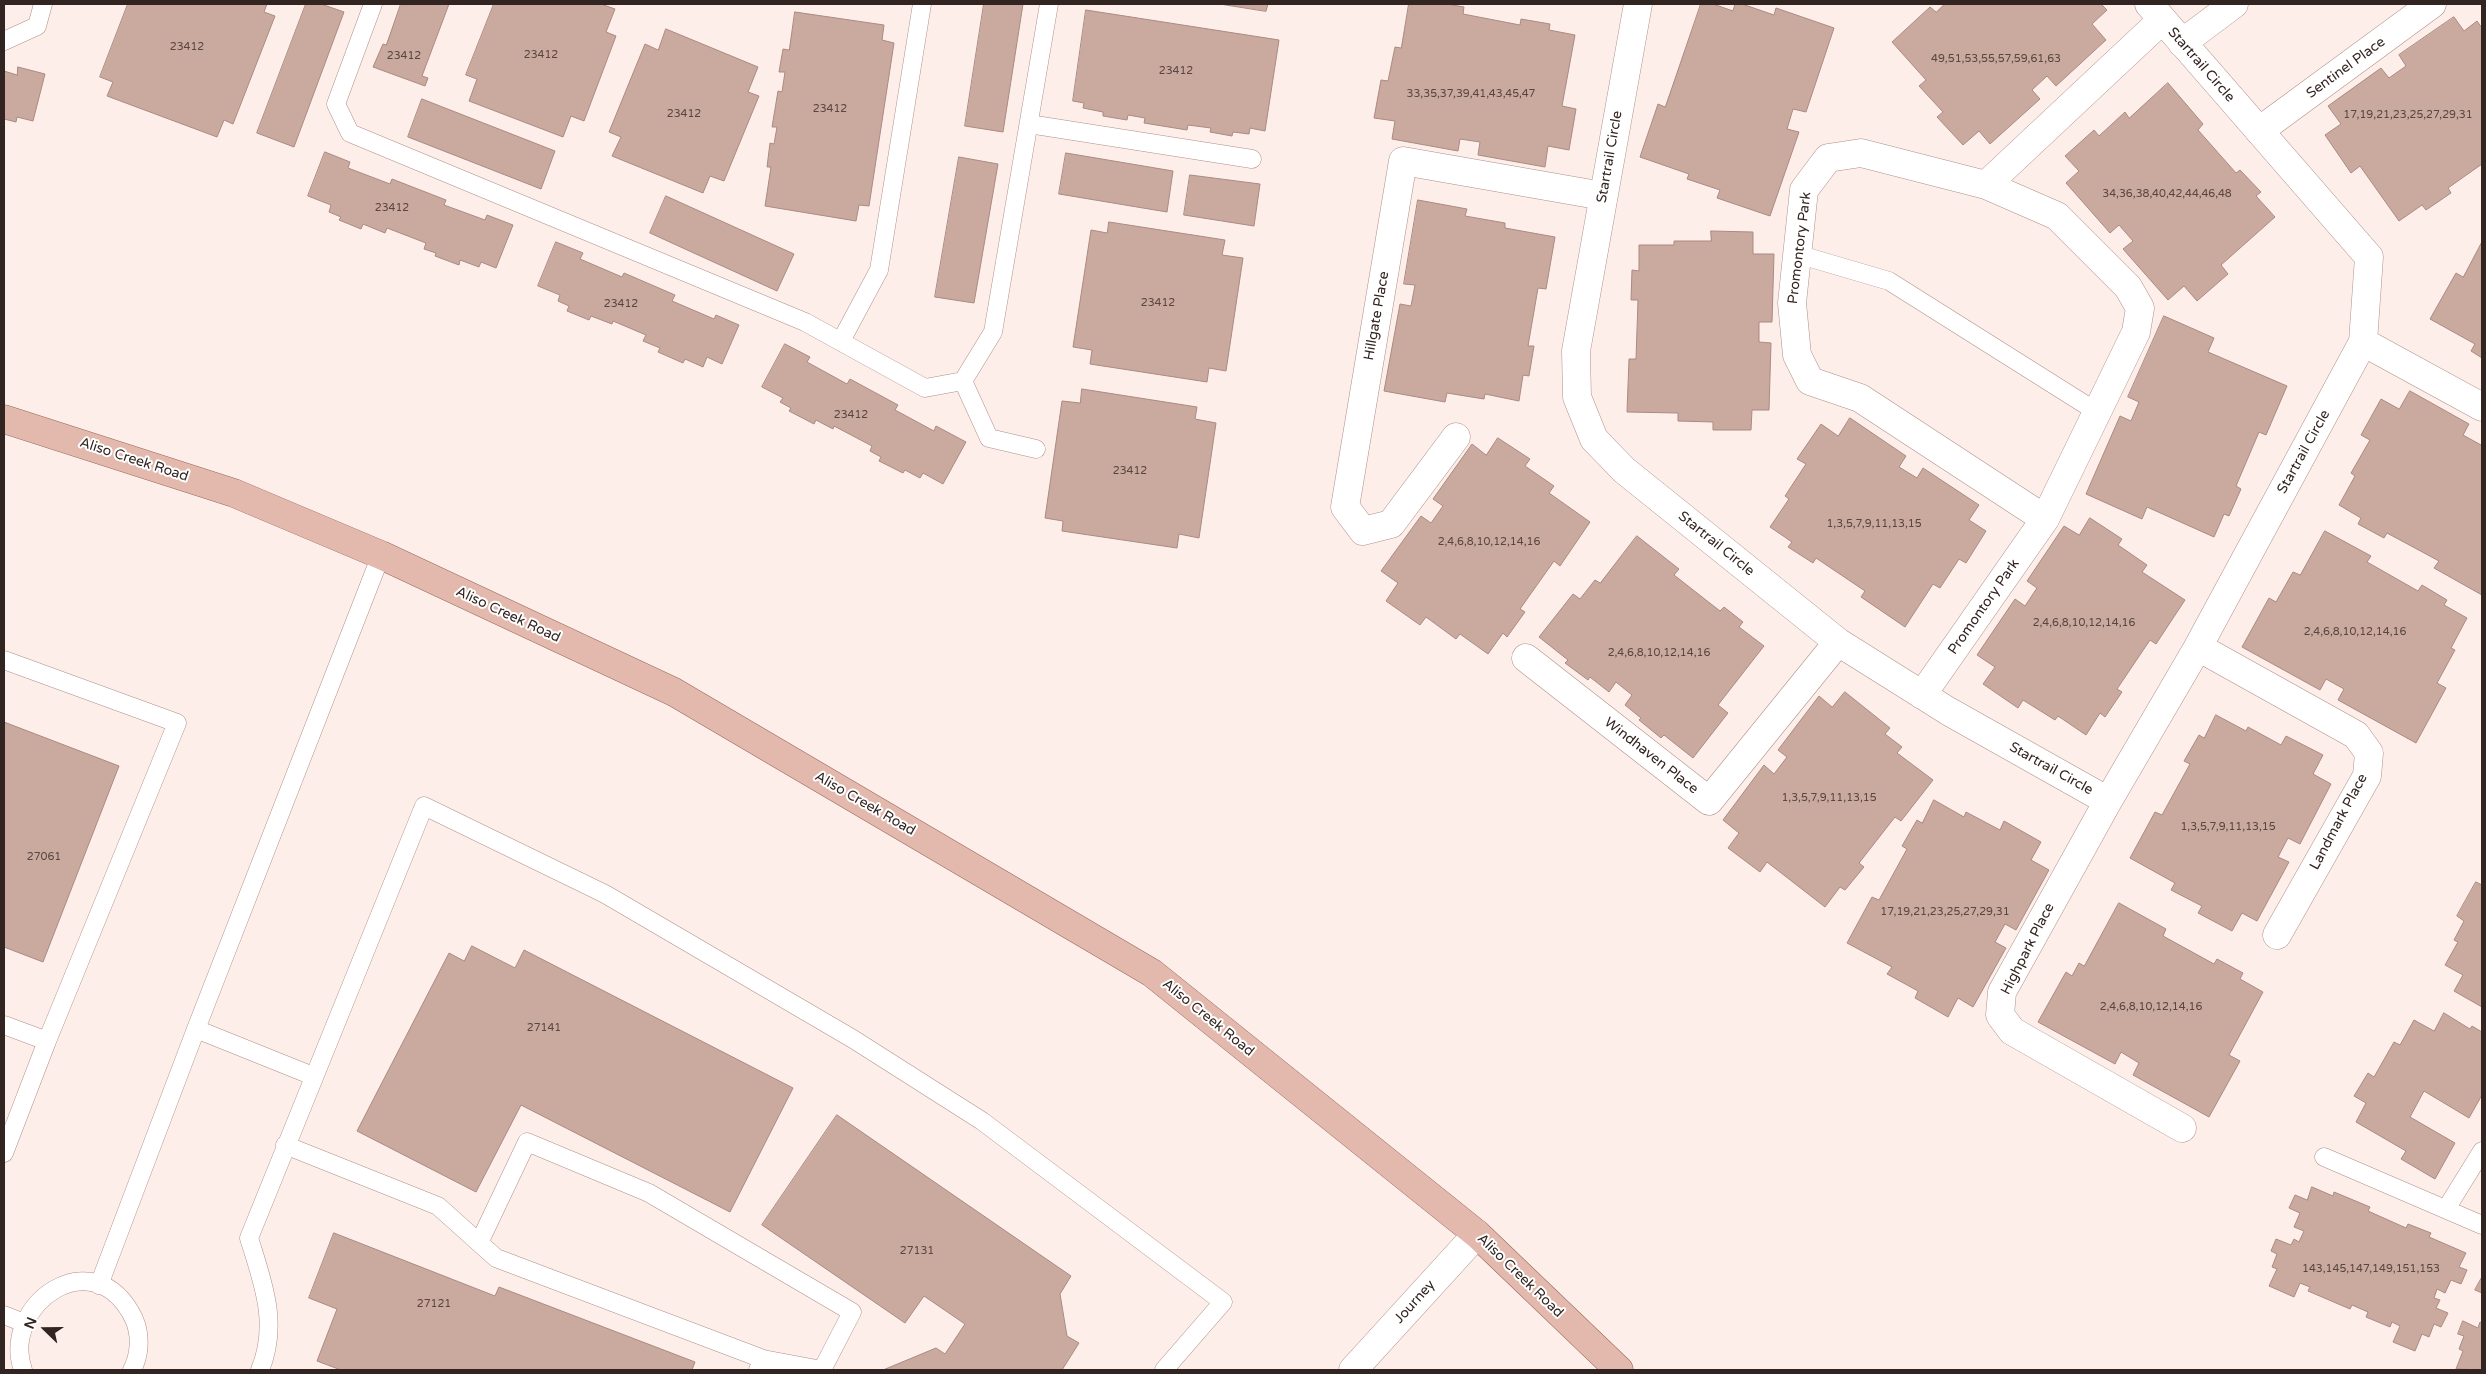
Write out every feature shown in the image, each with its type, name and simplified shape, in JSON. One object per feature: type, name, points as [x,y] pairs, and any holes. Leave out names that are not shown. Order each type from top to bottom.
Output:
[{"type":"main road","name":"Aliso Creek Road","points":[[4,419],[234,493],[381,555],[674,692],[1152,973],[1477,1234],[1619,1370]]},
{"type":"street","name":"Startrail Circle","points":[[1638,4],[1576,351],[1577,396],[1594,439],[1624,470],[1838,642],[1922,695],[2108,801],[2198,646],[2363,342],[2369,257],[2156,12]]},
{"type":"street","points":[[2182,43],[2234,4]]},
{"type":"street","name":"Sentinel Place","points":[[2259,131],[2432,4]]},
{"type":"street","points":[[1986,185],[2156,12]]},
{"type":"street","name":"Promontory Park","points":[[1922,695],[2045,519],[2136,332],[2140,308],[2128,287],[2057,216],[1986,185],[1861,153],[1828,158],[1804,190],[1792,303],[1797,355],[1810,381],[1860,398],[2045,519]]},
{"type":"street","name":"Hillgate Place","points":[[1456,437],[1391,524],[1363,531],[1345,507],[1403,161],[1603,196]]},
{"type":"street","points":[[2363,342],[2482,407]]},
{"type":"street","name":"Windhaven Place","points":[[1526,658],[1709,801],[1838,642]]},
{"type":"street","name":"Landmark Place","points":[[2198,646],[2356,735],[2369,753],[2367,776],[2277,934]]},
{"type":"street","name":"Highpark Place","points":[[2108,801],[2002,992],[2000,1015],[2012,1031],[2182,1128]]},
{"type":"street","name":"Journey","points":[[1353,1370],[1477,1234]]},
{"type":"lane","points":[[4,41],[37,26],[43,4]]},
{"type":"lane","points":[[373,4],[336,104],[350,132],[805,322],[925,388],[963,381],[993,332],[1049,4]]},
{"type":"lane","points":[[840,341],[879,270],[922,4]]},
{"type":"lane","points":[[1029,124],[1252,159]]},
{"type":"lane","points":[[1797,254],[1889,281],[2097,412]]},
{"type":"lane","points":[[963,381],[989,438],[1036,449]]},
{"type":"lane","points":[[99,1285],[196,1029],[381,555]]},
{"type":"lane","points":[[4,660],[177,723],[47,1041],[4,1153]]},
{"type":"lane","points":[[260,1370],[268,1351],[269,1311],[249,1238],[284,1145],[424,806],[605,894],[853,1039],[982,1121],[1223,1302],[1164,1370]]},
{"type":"lane","points":[[4,1025],[47,1041]]},
{"type":"lane","points":[[196,1029],[313,1076]]},
{"type":"lane","points":[[284,1145],[438,1206],[479,1243],[496,1258],[761,1364],[822,1370],[852,1312],[649,1193],[527,1142],[479,1243]]},
{"type":"lane","points":[[2446,1209],[2482,1151]]},
{"type":"lane","points":[[2324,1157],[2482,1225]]},
{"type":"lane","points":[[23,1370],[19,1364],[12,1318],[43,1291],[61,1283],[80,1281],[99,1285],[116,1294],[129,1309],[137,1326],[139,1368]]},
{"type":"building","points":[[128,4],[267,4],[264,12],[275,16],[233,124],[224,120],[217,137],[107,96],[113,82],[100,77]]},
{"type":"building","points":[[306,4],[321,4],[344,12],[294,147],[257,133]]},
{"type":"building","points":[[401,4],[449,4],[422,76],[428,78],[425,86],[373,67],[383,44],[386,45]]},
{"type":"building","points":[[494,4],[601,4],[615,9],[606,32],[616,36],[584,121],[571,116],[563,137],[469,101],[477,79],[466,75]]},
{"type":"building","points":[[984,4],[1023,4],[1003,132],[965,126]]},
{"type":"building","points":[[1220,4],[1268,4],[1266,11]]},
{"type":"building","points":[[1409,4],[1447,4],[1464,7],[1463,14],[1520,25],[1521,19],[1550,24],[1549,30],[1575,35],[1562,106],[1576,109],[1569,150],[1548,146],[1545,167],[1478,155],[1480,142],[1460,139],[1458,151],[1392,139],[1395,121],[1374,118],[1381,80],[1388,81],[1395,47],[1401,48]]},
{"type":"building","points":[[1701,4],[1713,4],[1733,11],[1735,4],[1742,4],[1774,15],[1776,8],[1834,28],[1806,112],[1793,109],[1787,129],[1799,132],[1770,216],[1717,198],[1720,190],[1687,179],[1689,174],[1640,157],[1658,104],[1665,107]]},
{"type":"building","points":[[1945,4],[2101,4],[2107,10],[2092,24],[2106,40],[2056,86],[2047,76],[2032,90],[2040,99],[1990,144],[1979,131],[1963,145],[1937,117],[1943,112],[1919,86],[1926,80],[1892,42],[1930,7],[1936,12]]},
{"type":"building","points":[[1086,10],[1279,40],[1265,131],[1250,128],[1249,134],[1233,132],[1232,136],[1210,132],[1211,128],[1188,125],[1187,130],[1144,123],[1145,118],[1128,115],[1127,120],[1103,116],[1103,112],[1083,108],[1084,103],[1073,101]]},
{"type":"building","points":[[795,12],[884,25],[882,40],[894,43],[869,206],[859,205],[856,221],[765,206],[771,167],[767,167],[770,143],[774,144],[777,127],[772,127],[778,91],[782,92],[785,72],[779,72],[783,49],[789,50]]},
{"type":"building","points":[[2454,17],[2464,31],[2477,21],[2482,28],[2482,164],[2448,188],[2451,193],[2426,210],[2422,205],[2399,221],[2360,166],[2351,173],[2325,135],[2341,124],[2328,106],[2381,68],[2389,78],[2406,66],[2399,55]]},
{"type":"building","points":[[666,29],[758,67],[748,92],[759,96],[724,181],[710,176],[703,193],[612,156],[621,137],[609,132],[645,44],[658,50]]},
{"type":"building","points":[[18,67],[45,74],[33,121],[17,117],[16,122],[4,119],[4,71],[17,75]]},
{"type":"building","points":[[2168,83],[2203,124],[2198,130],[2236,173],[2240,170],[2261,192],[2256,196],[2275,217],[2221,265],[2228,274],[2197,301],[2184,286],[2168,300],[2123,249],[2133,241],[2119,225],[2110,233],[2066,183],[2079,171],[2065,156],[2094,130],[2099,136],[2125,112],[2129,118]]},
{"type":"building","points":[[422,99],[555,151],[541,189],[408,137]]},
{"type":"building","points":[[325,152],[350,162],[348,168],[390,184],[392,179],[446,200],[444,205],[485,220],[487,215],[513,225],[496,268],[481,262],[479,267],[460,260],[459,265],[435,256],[436,253],[424,249],[426,243],[387,228],[385,233],[363,224],[361,229],[339,220],[341,217],[329,212],[331,205],[308,196]]},
{"type":"building","points":[[1066,153],[1173,171],[1167,212],[1059,194]]},
{"type":"building","points":[[959,157],[998,164],[974,303],[935,297]]},
{"type":"building","points":[[1190,175],[1260,184],[1254,226],[1184,215]]},
{"type":"building","points":[[666,196],[794,254],[777,291],[650,233]]},
{"type":"building","points":[[1418,200],[1467,209],[1465,216],[1505,223],[1505,228],[1555,237],[1546,289],[1538,288],[1528,346],[1534,346],[1529,376],[1523,375],[1519,401],[1485,394],[1484,399],[1447,393],[1445,402],[1384,391],[1400,304],[1411,306],[1415,285],[1404,284]]},
{"type":"building","points":[[1109,222],[1225,240],[1222,255],[1243,258],[1226,371],[1209,368],[1207,382],[1090,364],[1092,350],[1073,347],[1091,230],[1107,233]]},
{"type":"building","points":[[1711,231],[1753,232],[1753,254],[1774,254],[1772,322],[1759,322],[1759,342],[1771,343],[1769,410],[1752,410],[1751,430],[1713,430],[1713,422],[1678,421],[1678,413],[1627,412],[1629,359],[1636,359],[1638,300],[1631,300],[1632,270],[1639,271],[1639,245],[1674,245],[1674,241],[1711,241]]},
{"type":"building","points":[[556,242],[583,253],[580,259],[622,277],[624,273],[675,295],[672,301],[714,319],[716,315],[739,325],[722,364],[707,357],[703,367],[685,359],[683,363],[658,352],[660,348],[643,341],[646,335],[613,321],[612,324],[591,316],[589,320],[567,311],[569,306],[558,301],[560,295],[538,286]]},
{"type":"building","points":[[2482,242],[2482,358],[2471,351],[2475,344],[2430,319],[2456,273],[2463,277]]},
{"type":"building","points":[[2164,316],[2214,338],[2208,352],[2287,386],[2266,435],[2259,432],[2236,486],[2241,489],[2229,516],[2224,514],[2214,537],[2147,507],[2142,519],[2086,494],[2120,416],[2131,421],[2139,402],[2128,397]]},
{"type":"building","points":[[785,344],[810,357],[807,362],[847,384],[850,379],[898,405],[895,410],[934,431],[936,426],[966,442],[943,484],[923,473],[920,478],[905,470],[903,473],[879,461],[881,457],[870,451],[872,446],[834,426],[833,429],[816,420],[814,424],[789,411],[791,408],[780,402],[783,398],[762,387]]},
{"type":"building","points":[[1082,389],[1197,407],[1195,419],[1216,423],[1199,538],[1179,534],[1177,548],[1062,531],[1063,521],[1045,518],[1062,401],[1080,403]]},
{"type":"building","points":[[2410,391],[2469,424],[2463,435],[2481,445],[2482,443],[2482,595],[2434,568],[2439,561],[2387,533],[2384,538],[2358,524],[2361,518],[2339,505],[2355,476],[2351,473],[2370,440],[2361,435],[2381,399],[2399,409]]},
{"type":"building","points":[[1850,418],[1906,456],[1899,467],[1917,478],[1923,468],[1979,505],[1969,520],[1986,531],[1966,563],[1959,559],[1940,588],[1933,584],[1905,627],[1861,597],[1865,591],[1816,558],[1813,563],[1788,547],[1792,542],[1770,527],[1789,499],[1785,496],[1806,464],[1797,459],[1821,424],[1838,436]]},
{"type":"building","points":[[1498,438],[1530,459],[1525,466],[1554,486],[1549,493],[1590,522],[1560,566],[1554,561],[1520,609],[1525,612],[1507,637],[1503,633],[1488,654],[1460,634],[1456,639],[1426,617],[1420,625],[1386,601],[1398,583],[1381,571],[1421,516],[1431,523],[1443,506],[1433,499],[1472,444],[1486,455]]},
{"type":"building","points":[[2090,518],[2122,539],[2118,545],[2147,565],[2142,572],[2185,600],[2156,644],[2150,640],[2117,689],[2122,692],[2105,717],[2100,713],[2086,735],[2058,716],[2055,720],[2023,700],[2018,708],[1983,684],[1995,667],[1977,655],[2015,599],[2025,606],[2037,588],[2027,581],[2064,526],[2079,535]]},
{"type":"building","points":[[2325,531],[2371,556],[2367,562],[2418,591],[2422,585],[2447,600],[2444,605],[2467,618],[2451,648],[2455,650],[2437,683],[2446,688],[2416,743],[2338,700],[2344,689],[2326,679],[2320,690],[2242,647],[2269,598],[2276,602],[2293,572],[2300,575]]},
{"type":"building","points":[[1637,536],[1679,569],[1674,575],[1720,611],[1724,607],[1743,622],[1739,627],[1764,646],[1718,705],[1728,713],[1693,758],[1664,735],[1661,738],[1639,720],[1641,718],[1625,705],[1632,695],[1616,682],[1609,692],[1590,677],[1588,680],[1565,663],[1568,660],[1539,637],[1573,594],[1580,599],[1595,580],[1600,583]]},
{"type":"building","points":[[1845,692],[1890,728],[1885,734],[1902,747],[1897,753],[1933,780],[1901,821],[1895,817],[1859,863],[1864,867],[1845,890],[1840,887],[1825,907],[1767,862],[1760,872],[1728,848],[1739,833],[1723,820],[1764,765],[1774,774],[1787,757],[1778,750],[1819,696],[1832,707]]},
{"type":"building","points":[[2216,715],[2246,731],[2248,727],[2281,745],[2286,736],[2323,755],[2313,774],[2331,784],[2300,844],[2288,838],[2278,857],[2289,862],[2257,921],[2242,913],[2232,931],[2198,913],[2202,906],[2171,890],[2175,883],[2130,858],[2155,812],[2162,815],[2190,764],[2184,761],[2199,735],[2204,738]]},
{"type":"building","points":[[4,722],[119,766],[43,962],[4,947]]},
{"type":"building","points":[[1934,800],[1964,817],[1966,812],[2000,830],[2004,821],[2041,842],[2031,860],[2049,870],[2016,930],[2005,924],[1995,942],[2006,948],[1973,1007],[1958,998],[1948,1017],[1915,998],[1918,991],[1887,974],[1892,967],[1847,943],[1872,897],[1879,900],[1907,849],[1902,846],[1917,820],[1922,823]]},
{"type":"building","points":[[2476,882],[2482,885],[2482,1007],[2454,991],[2463,975],[2445,965],[2458,942],[2454,940],[2464,921],[2457,916]]},
{"type":"building","points":[[2119,903],[2166,929],[2163,936],[2214,964],[2217,959],[2243,973],[2240,979],[2263,992],[2229,1055],[2240,1061],[2209,1117],[2133,1075],[2139,1063],[2121,1052],[2115,1064],[2038,1022],[2066,972],[2072,976],[2079,963],[2084,966]]},
{"type":"building","points":[[472,946],[515,968],[524,950],[793,1088],[730,1212],[521,1105],[476,1192],[357,1131],[449,953],[464,961]]},
{"type":"building","points":[[2444,1013],[2470,1029],[2472,1026],[2482,1032],[2482,1095],[2469,1118],[2424,1091],[2410,1117],[2455,1143],[2435,1179],[2401,1159],[2406,1151],[2356,1122],[2366,1103],[2354,1096],[2368,1073],[2374,1077],[2394,1042],[2400,1045],[2414,1020],[2434,1031]]},
{"type":"building","points":[[837,1115],[1071,1276],[1060,1294],[1067,1336],[1079,1343],[1062,1370],[883,1370],[936,1348],[945,1354],[965,1324],[924,1296],[905,1323],[762,1225]]},
{"type":"building","points":[[2312,1187],[2333,1196],[2334,1192],[2370,1207],[2368,1211],[2406,1228],[2408,1224],[2431,1233],[2429,1237],[2466,1253],[2459,1267],[2467,1270],[2461,1284],[2451,1280],[2445,1293],[2437,1289],[2434,1298],[2440,1300],[2436,1308],[2448,1313],[2441,1327],[2434,1324],[2429,1337],[2422,1334],[2415,1351],[2393,1342],[2400,1326],[2392,1322],[2390,1327],[2366,1317],[2368,1312],[2352,1305],[2350,1309],[2308,1291],[2310,1287],[2300,1283],[2294,1297],[2269,1286],[2277,1269],[2272,1267],[2277,1254],[2271,1251],[2276,1239],[2291,1245],[2294,1239],[2299,1242],[2304,1231],[2294,1227],[2300,1213],[2289,1208],[2295,1195],[2307,1200]]},
{"type":"building","points":[[334,1233],[495,1296],[499,1287],[695,1362],[692,1370],[341,1370],[317,1361],[337,1309],[309,1298]]},
{"type":"building","points":[[2482,1277],[2482,1293],[2475,1290]]},
{"type":"building","points":[[2463,1321],[2478,1328],[2480,1322],[2482,1323],[2482,1370],[2456,1369],[2463,1351],[2459,1349],[2464,1336],[2458,1334]]}]
